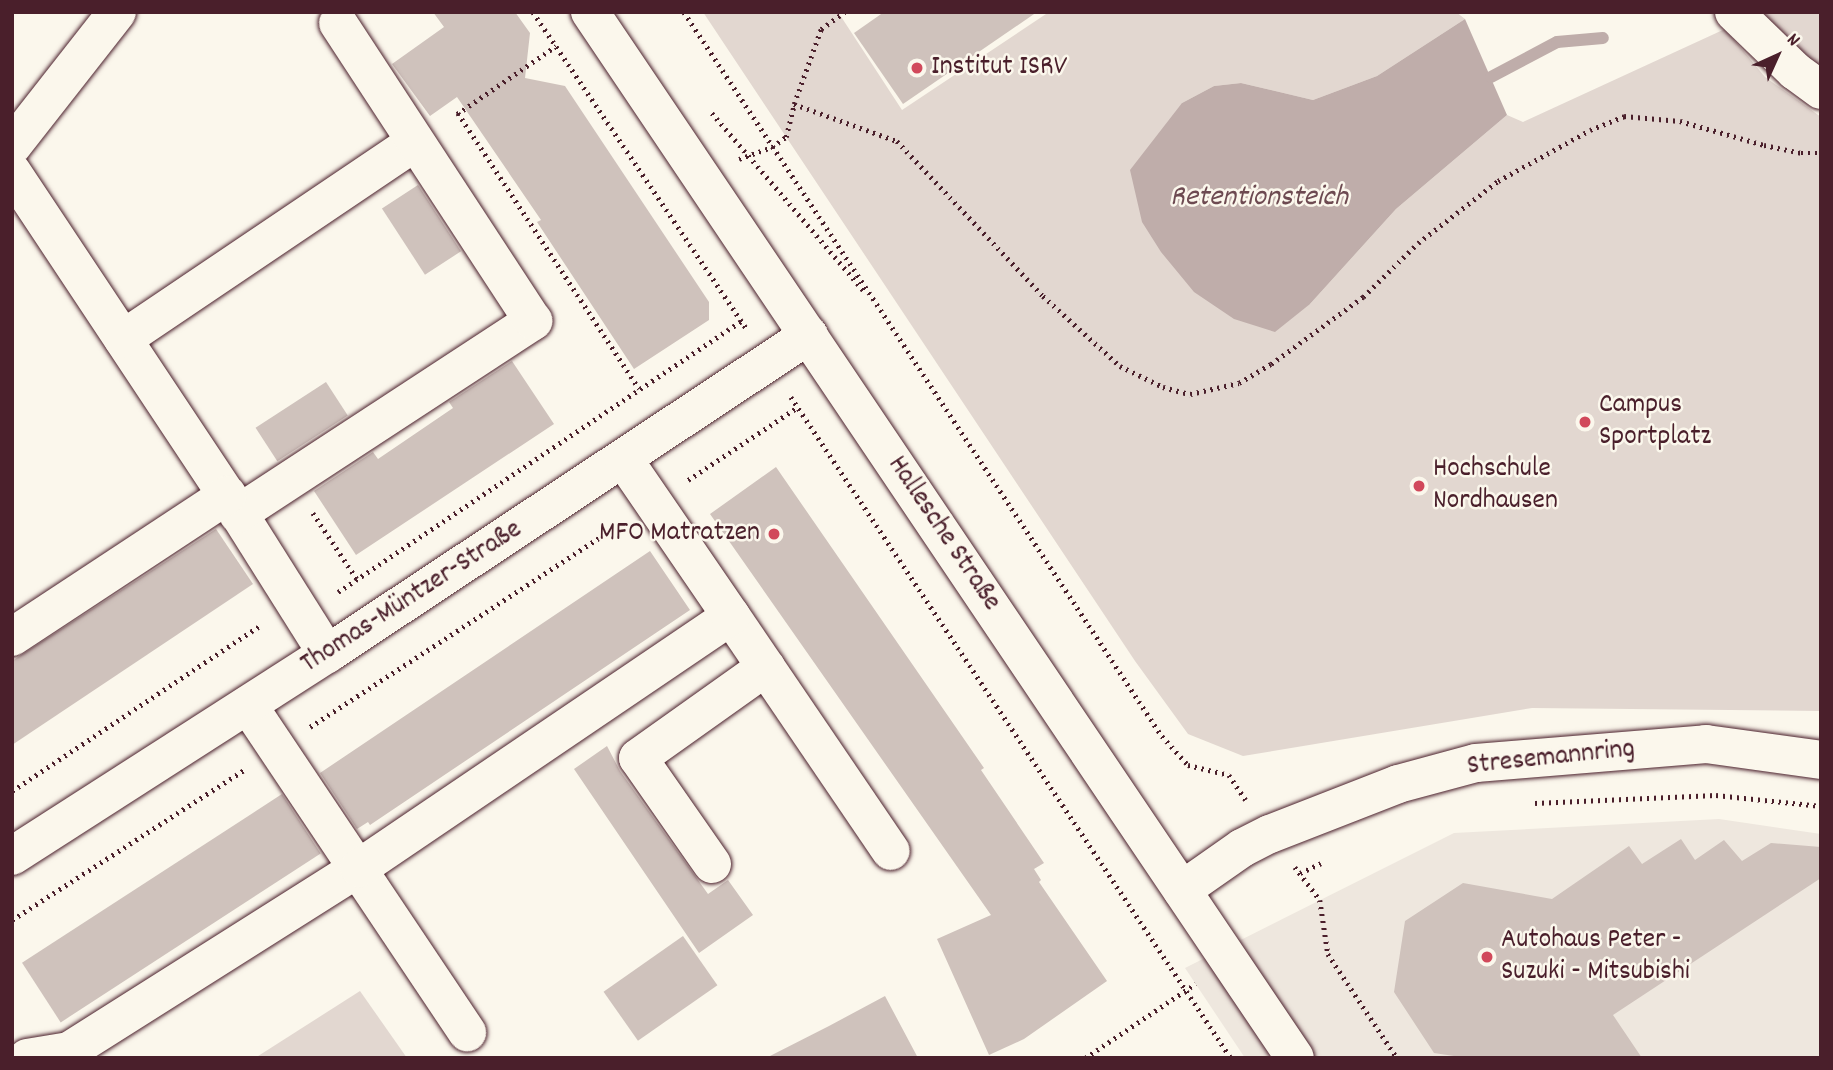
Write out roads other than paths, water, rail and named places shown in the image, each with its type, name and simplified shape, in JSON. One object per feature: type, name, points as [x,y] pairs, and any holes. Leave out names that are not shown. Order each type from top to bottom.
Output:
[{"type":"street","points":[[12,146],[117,12]]},
{"type":"street","name":"Hallesche Straße","points":[[590,12],[1296,1058]]},
{"type":"street","points":[[1734,12],[1795,71],[1821,90]]},
{"type":"street","points":[[12,637],[232,505],[291,480],[533,321],[338,23]]},
{"type":"street","points":[[123,339],[415,142]]},
{"type":"street","points":[[12,172],[327,654]]},
{"type":"street","name":"Thomas-Müntzer-Straße","points":[[12,856],[327,654],[809,335]]},
{"type":"street","points":[[624,458],[891,851]]},
{"type":"street","points":[[27,1058],[69,1051],[359,868],[731,616]]},
{"type":"street","points":[[712,864],[638,758],[766,667]]},
{"type":"street","points":[[248,705],[467,1032]]},
{"type":"street","name":"Stresemannring","points":[[1182,890],[1242,848],[1270,834],[1398,785],[1476,763],[1706,744],[1821,760]]},
{"type":"water","name":"Retentionsteich","points":[[1465,19],[1507,115],[1396,209],[1310,304],[1275,332],[1234,319],[1194,292],[1161,252],[1142,222],[1130,170],[1182,103],[1214,86],[1241,83],[1313,100],[1377,76]]},
{"type":"waterway","points":[[1491,77],[1557,42],[1603,38]]},
{"type":"place","name":"Institut ISRV","points":[[917,68]]},
{"type":"place","name":"Campus Sportplatz","points":[[1585,422]]},
{"type":"place","name":"Hochschule Nordhausen","points":[[1419,486]]},
{"type":"place","name":"MFO Matratzen","points":[[774,534]]},
{"type":"place","name":"Autohaus Peter - Suzuki - Mitsubishi","points":[[1487,957]]}]
